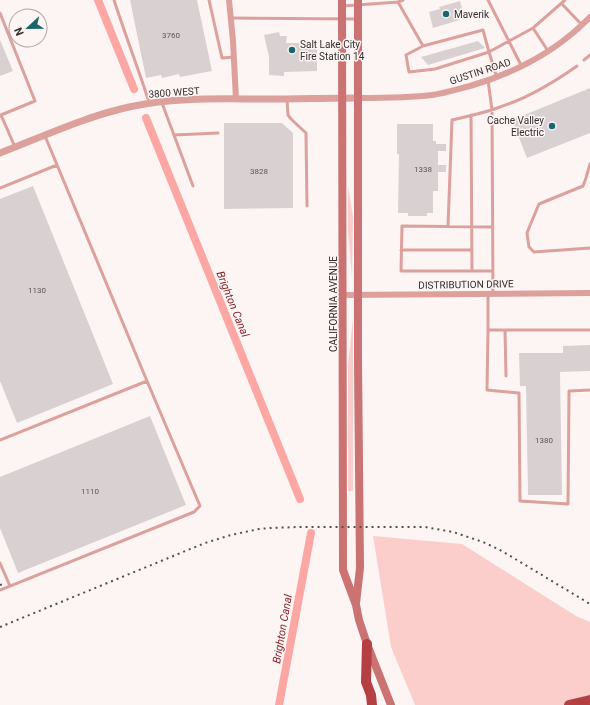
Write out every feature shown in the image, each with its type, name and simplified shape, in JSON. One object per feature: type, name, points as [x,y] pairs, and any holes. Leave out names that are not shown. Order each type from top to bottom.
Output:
[{"type":"highway","points":[[367,644],[366,682],[371,695],[372,705]]},
{"type":"highway","points":[[569,705],[590,700]]},
{"type":"main road","name":"CALIFORNIA AVENUE","points":[[356,605],[360,568],[358,2]]},
{"type":"main road","name":"CALIFORNIA AVENUE","points":[[342,3],[343,570],[356,605],[367,644],[391,705]]},
{"type":"street","points":[[228,0],[231,18],[236,99]]},
{"type":"street","name":"GUSTIN ROAD","points":[[359,98],[432,95],[453,91],[497,78],[522,67],[559,44],[590,17]]},
{"type":"street","name":"3800 WEST","points":[[0,153],[108,112],[162,101],[359,98]]},
{"type":"street","name":"DISTRIBUTION DRIVE","points":[[343,295],[590,293]]},
{"type":"lane","points":[[114,0],[149,103]]},
{"type":"lane","points":[[209,0],[222,58],[234,58]]},
{"type":"lane","points":[[342,3],[403,0]]},
{"type":"lane","points":[[488,0],[522,67]]},
{"type":"lane","points":[[497,78],[489,52],[483,30],[423,46],[406,55],[409,72],[435,69],[489,52],[533,28],[565,0]]},
{"type":"lane","points":[[398,1],[423,46]]},
{"type":"lane","points":[[562,4],[582,25]]},
{"type":"lane","points":[[0,13],[35,101],[1,115],[15,148]]},
{"type":"lane","points":[[231,18],[358,19]]},
{"type":"lane","points":[[533,28],[548,51]]},
{"type":"lane","points":[[584,60],[590,55]]},
{"type":"lane","points":[[448,226],[452,120],[503,107],[535,92],[577,66]]},
{"type":"lane","points":[[488,80],[492,110],[492,271],[488,330],[487,390],[519,393],[520,501],[568,504],[569,391],[590,390]]},
{"type":"lane","points":[[287,99],[288,115],[306,133],[307,206]]},
{"type":"lane","points":[[162,101],[193,186]]},
{"type":"lane","points":[[471,115],[472,270]]},
{"type":"lane","points":[[174,135],[218,133]]},
{"type":"lane","points":[[0,590],[194,512],[200,506],[45,136]]},
{"type":"lane","points":[[590,164],[583,186],[539,204],[527,233],[529,247],[534,252],[590,248]]},
{"type":"lane","points":[[0,188],[57,165]]},
{"type":"lane","points":[[492,227],[402,226],[401,250],[401,271],[492,271]]},
{"type":"lane","points":[[401,250],[472,250]]},
{"type":"lane","points":[[488,330],[590,330]]},
{"type":"lane","points":[[505,330],[506,376]]},
{"type":"lane","points":[[0,440],[147,381]]},
{"type":"lane","points":[[0,563],[10,586]]},
{"type":"shaded area","points":[[348,186],[353,217],[352,277],[348,230]]},
{"type":"shaded area","points":[[353,318],[353,491],[348,491],[348,366]]},
{"type":"shaded area","points":[[373,536],[462,544],[576,616],[590,622],[590,705],[415,705],[391,647]]},
{"type":"building","points":[[130,0],[197,0],[212,71],[180,77],[179,74],[162,78],[161,75],[146,78]]},
{"type":"building","name":"Maverik","points":[[460,1],[464,16],[459,18],[460,20],[433,28],[429,12],[440,9],[439,7]]},
{"type":"building","name":"Salt Lake City Fire Station 14","points":[[279,32],[280,36],[287,36],[286,43],[317,43],[317,71],[284,72],[284,76],[269,75],[269,57],[264,35]]},
{"type":"building","points":[[0,40],[13,71],[0,76]]},
{"type":"building","name":"Maverik","points":[[478,41],[485,48],[428,65],[421,57]]},
{"type":"building","name":"Cache Valley Electric","points":[[590,88],[590,133],[527,158],[512,120]]},
{"type":"building","points":[[224,123],[282,123],[293,133],[293,208],[224,209]]},
{"type":"building","points":[[397,124],[433,124],[433,141],[436,141],[436,144],[446,144],[446,151],[438,151],[438,165],[446,165],[446,172],[438,172],[438,191],[433,191],[433,213],[427,213],[427,216],[408,216],[408,213],[398,213],[399,154],[397,154]]},
{"type":"building","points":[[33,186],[113,384],[17,423],[0,381],[0,199]]},
{"type":"building","points":[[590,345],[590,371],[560,372],[562,495],[528,495],[526,386],[520,386],[519,353],[563,353],[563,346]]},
{"type":"building","points":[[150,416],[186,505],[18,573],[0,528],[0,477]]},
{"type":"waterway","name":"Brighton Canal","points":[[98,0],[134,89]]},
{"type":"waterway","name":"Brighton Canal","points":[[146,118],[300,499]]},
{"type":"waterway","name":"Brighton Canal","points":[[279,705],[311,533]]},
{"type":"railway","points":[[0,627],[205,543],[231,535],[271,528],[425,527],[453,532],[483,542],[498,549],[590,604]]},
{"type":"place","name":"Maverik","points":[[446,14]]},
{"type":"place","name":"Salt Lake City Fire Station 14","points":[[292,50]]},
{"type":"place","name":"Cache Valley Electric","points":[[552,126]]}]
